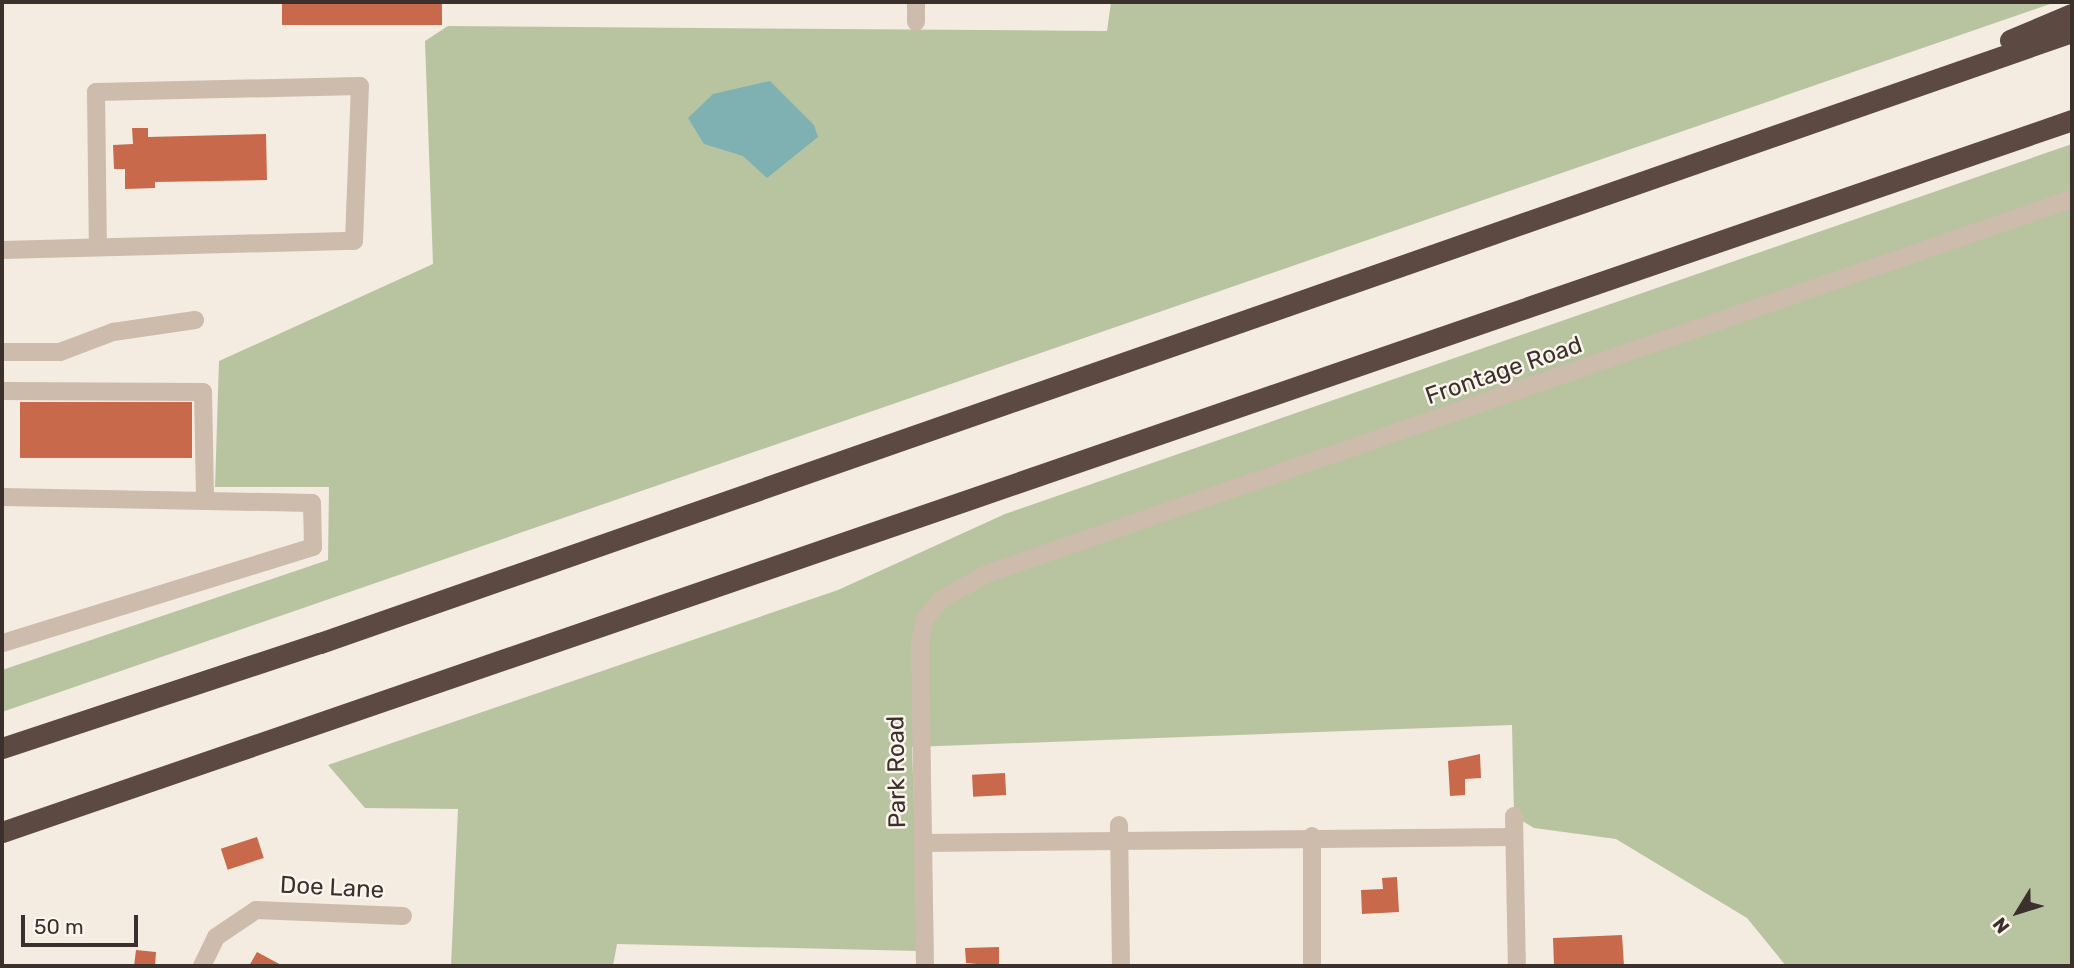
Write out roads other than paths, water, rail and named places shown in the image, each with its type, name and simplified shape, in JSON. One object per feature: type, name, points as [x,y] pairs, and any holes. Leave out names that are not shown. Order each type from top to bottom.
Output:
[{"type":"highway","points":[[1800,127],[2072,14]]},
{"type":"highway","points":[[2,748],[2072,32]]},
{"type":"highway","points":[[2,832],[2072,120]]},
{"type":"highway","points":[[1918,173],[2072,133]]},
{"type":"street","points":[[916,2],[916,22]]},
{"type":"street","points":[[2,250],[354,241],[360,86],[96,92],[98,246]]},
{"type":"street","name":"Frontage Road","points":[[954,591],[986,574],[2072,199]]},
{"type":"street","points":[[2,352],[60,352],[113,332],[195,320]]},
{"type":"street","points":[[2,391],[203,392],[205,501]]},
{"type":"street","points":[[2,497],[312,503],[313,547],[2,643]]},
{"type":"street","name":"Park Road","points":[[925,966],[920,642],[925,619],[954,591]]},
{"type":"street","points":[[1514,816],[1511,837],[1517,966]]},
{"type":"street","points":[[1119,832],[1121,966]]},
{"type":"street","points":[[923,843],[1119,832],[1511,837]]},
{"type":"street","points":[[1312,836],[1312,966]]},
{"type":"street","name":"Doe Lane","points":[[202,966],[216,937],[256,910],[403,916]]},
{"type":"water","points":[[770,81],[814,125],[818,137],[767,178],[743,156],[704,144],[688,118],[713,94]]}]
